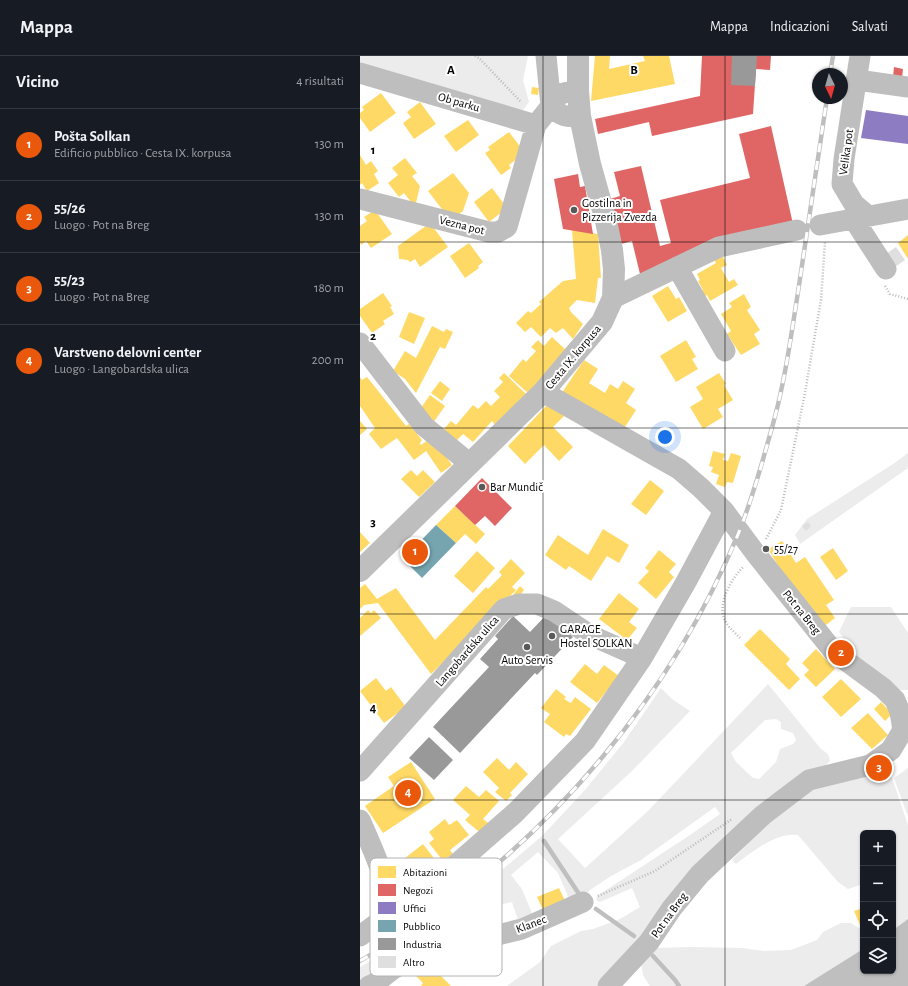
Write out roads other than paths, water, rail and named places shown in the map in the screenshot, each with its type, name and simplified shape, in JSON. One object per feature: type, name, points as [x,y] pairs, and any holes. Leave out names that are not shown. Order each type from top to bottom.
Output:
[{"type":"main road","name":"Cesta IX. korpusa","points":[[362,568],[543,392],[602,322],[613,298],[614,269],[612,250],[590,164],[580,116],[578,56]]},
{"type":"street","points":[[542,117],[546,56]]},
{"type":"street","name":"Velika pot","points":[[860,56],[844,159],[842,184],[854,204],[886,269]]},
{"type":"street","name":"Ob parku","points":[[360,73],[542,117],[559,115],[569,117],[580,116]]},
{"type":"street","points":[[857,80],[908,87]]},
{"type":"street","points":[[542,117],[553,99],[562,93],[578,91]]},
{"type":"street","name":"Vezna pot","points":[[360,199],[489,232],[498,232],[507,227],[511,217],[542,117]]},
{"type":"street","points":[[824,224],[860,216],[908,209]]},
{"type":"street","points":[[613,298],[718,247],[797,230]]},
{"type":"street","points":[[677,267],[725,351]]},
{"type":"street","points":[[360,343],[424,426],[469,463]]},
{"type":"street","name":"Pot na Breg","points":[[543,392],[679,469],[724,511],[756,554],[834,652],[883,688],[895,700],[900,712],[903,730],[891,750],[870,764],[809,780],[763,815],[700,874],[672,908],[649,942],[608,986]]},
{"type":"street","points":[[464,858],[515,813],[585,741],[642,658],[686,582],[724,511]]},
{"type":"street","name":"Langobardska ulica","points":[[360,771],[504,609],[519,604],[537,604],[554,611],[590,635],[642,658]]},
{"type":"street","points":[[360,820],[374,858]]},
{"type":"street","name":"Klanec","points":[[502,934],[522,929],[583,902]]},
{"type":"street","points":[[360,936],[370,929]]},
{"type":"street","name":"Klanec","points":[[369,986],[384,976]]},
{"type":"waterway","points":[[544,841],[579,894]]},
{"type":"waterway","points":[[596,909],[634,936]]},
{"type":"waterway","points":[[653,956],[679,986]]},
{"type":"railway","points":[[831,68],[833,56]]},
{"type":"railway","points":[[502,859],[559,805],[603,756],[643,704],[680,649],[712,592],[739,532],[758,478],[777,408],[784,375],[802,268],[826,104]]},
{"type":"railway","points":[[360,961],[370,955]]},
{"type":"place","name":"Gostilna in Pizzerija Zvezda","points":[[574,210]]},
{"type":"place","name":"Bar Mundič","points":[[482,487]]},
{"type":"place","name":"55/27","points":[[766,549]]},
{"type":"place","name":"Pošta Solkan","points":[[415,552]]},
{"type":"place","name":"GARAGE Hostel SOLKAN","points":[[552,636]]},
{"type":"place","name":"Auto Servis","points":[[527,647]]},
{"type":"place","name":"55/26","points":[[841,653]]},
{"type":"place","name":"55/23","points":[[879,768]]},
{"type":"place","name":"Varstveno delovni center","points":[[408,793]]}]
